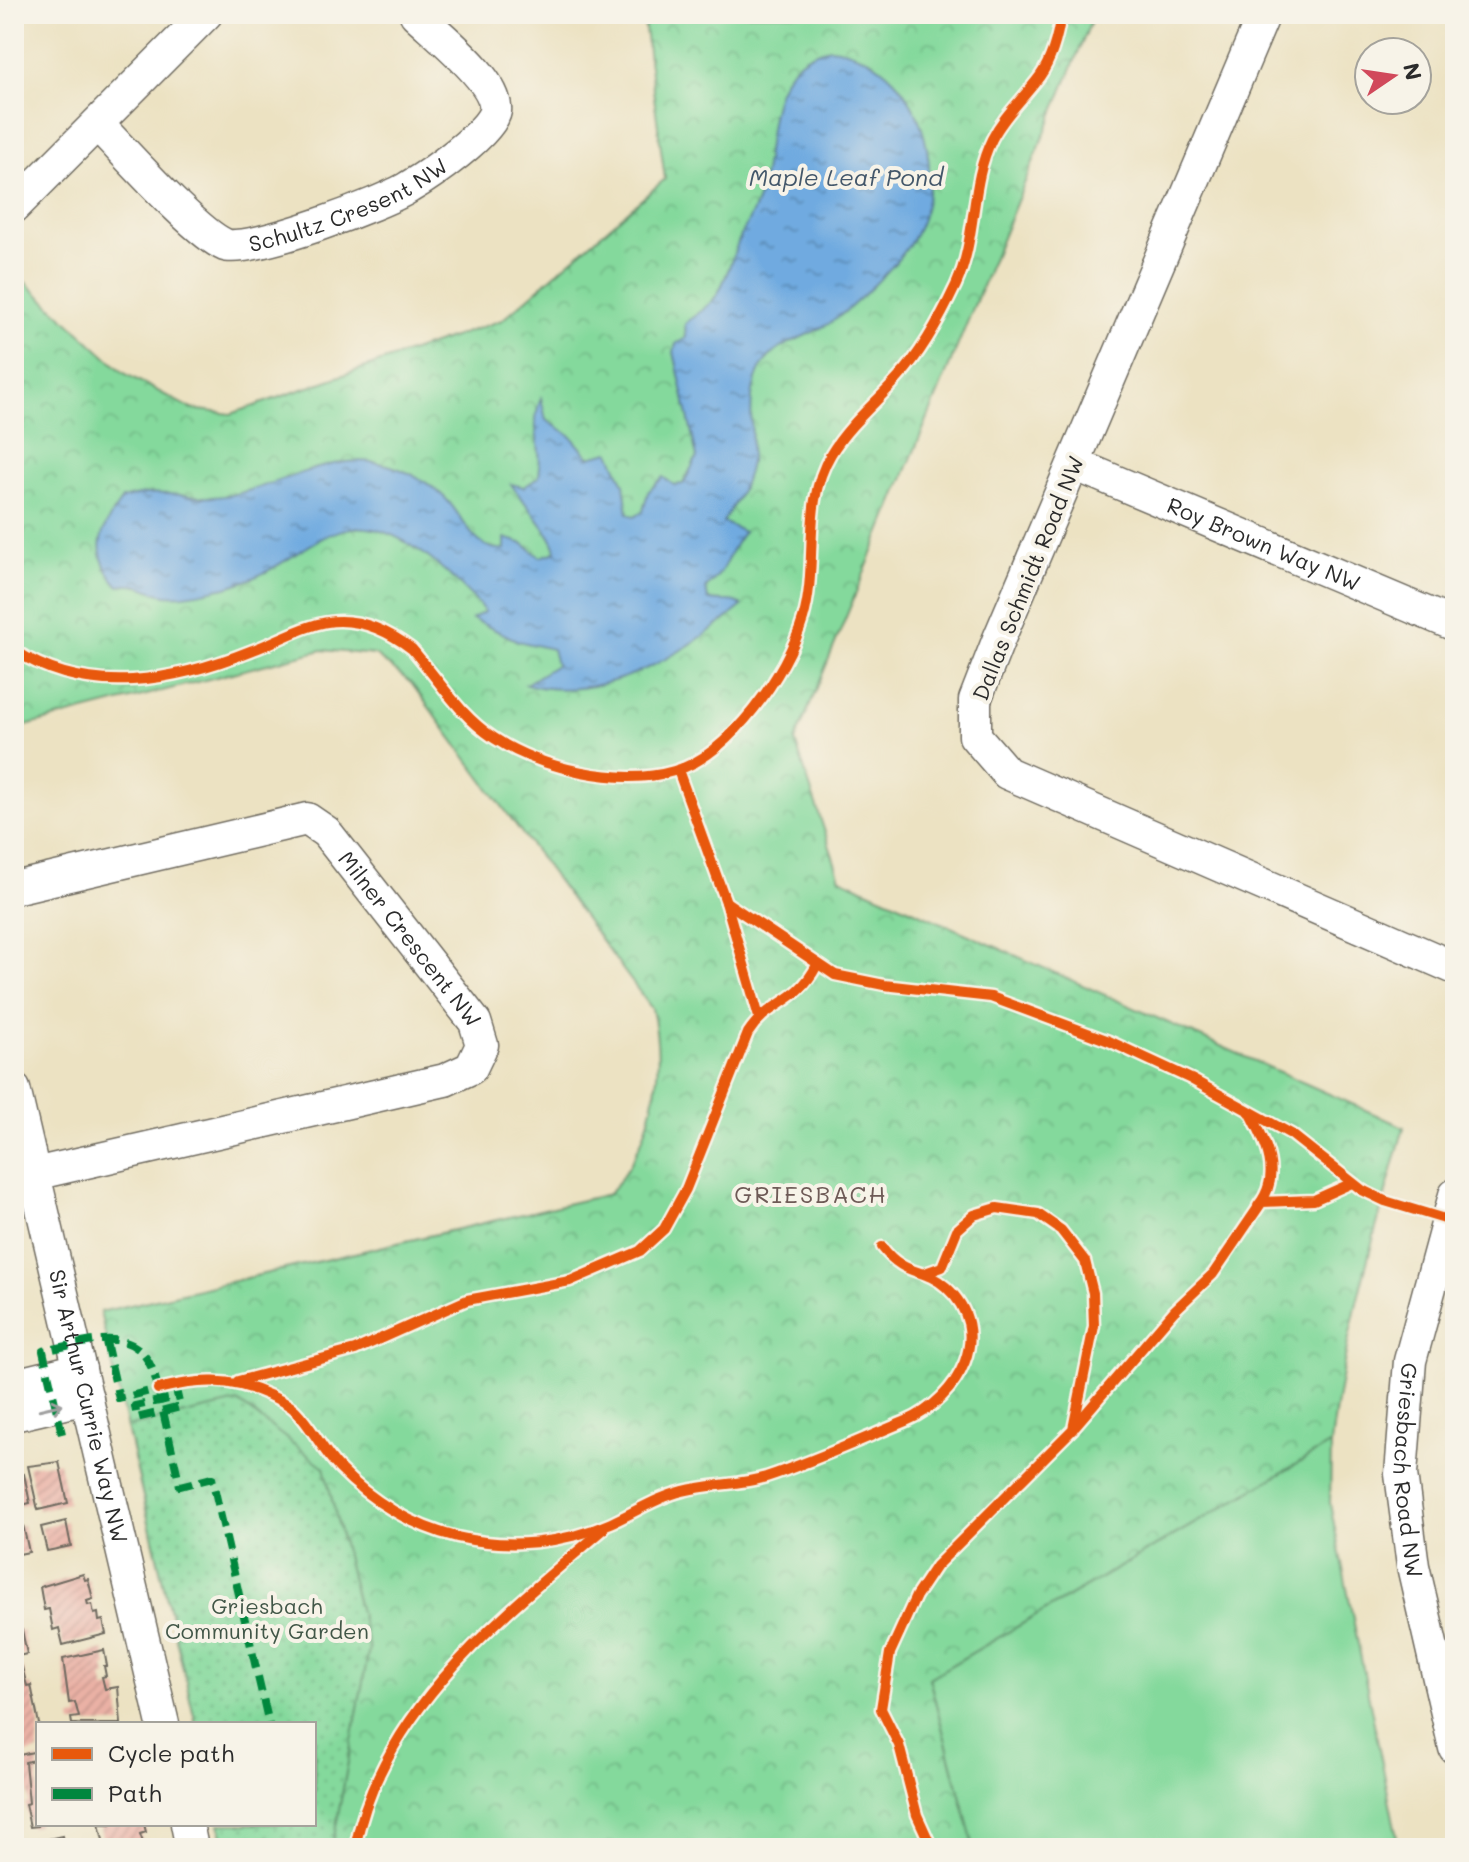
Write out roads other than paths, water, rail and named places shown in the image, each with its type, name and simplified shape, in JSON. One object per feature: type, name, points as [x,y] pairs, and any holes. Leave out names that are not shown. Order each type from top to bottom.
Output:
[{"type":"street","points":[[14,207],[206,14]]},
{"type":"street","name":"Schultz Cresent NW","points":[[97,124],[196,223],[228,246],[242,247],[270,240],[369,206],[408,188],[447,161],[488,124],[495,112],[492,93],[479,76],[416,14]]},
{"type":"street","name":"Dallas Schmidt Road NW","points":[[1264,14],[975,700],[975,736],[983,749],[1007,773],[1455,968]]},
{"type":"street","name":"Roy Brown Way NW","points":[[1074,464],[1455,625]]},
{"type":"street","name":"Milner Crescent NW","points":[[14,888],[307,819],[326,832],[475,1022],[482,1045],[471,1068],[445,1080],[34,1174]]},
{"type":"street","name":"Sir Arthur Currie Way NW","points":[[14,1089],[163,1722]]},
{"type":"street","name":"Griesbach Road NW","points":[[1455,1195],[1410,1361],[1401,1474],[1413,1566],[1455,1748]]},
{"type":"street","points":[[14,1385],[84,1383]]},
{"type":"street","points":[[14,1415],[84,1383]]},
{"type":"street","points":[[187,1826],[192,1848]]},
{"type":"water","name":"Maple Leaf Pond","points":[[830,48],[861,56],[887,73],[907,97],[921,126],[928,157],[928,189],[921,220],[907,248],[892,266],[833,321],[776,351],[762,366],[752,399],[748,473],[723,522],[744,532],[725,565],[706,588],[708,599],[735,602],[742,606],[720,624],[669,657],[642,670],[613,681],[555,689],[526,684],[556,665],[552,649],[518,641],[472,619],[484,612],[445,571],[399,539],[372,529],[348,529],[326,536],[257,576],[196,593],[165,595],[140,586],[119,586],[110,574],[101,553],[101,542],[103,532],[122,499],[152,494],[231,495],[310,470],[351,462],[391,466],[422,480],[448,501],[472,534],[486,546],[505,549],[505,538],[524,544],[540,557],[556,552],[544,528],[511,484],[524,487],[539,477],[536,420],[541,398],[546,420],[570,435],[589,457],[610,452],[624,484],[628,514],[634,516],[643,511],[648,492],[663,477],[674,485],[683,484],[697,457],[674,352],[676,344],[686,338],[685,324],[717,295],[757,204],[775,104],[782,85],[792,68],[808,56]]},
{"type":"district","name":"GRIESBACH","points":[[811,1195]]},
{"type":"park label","name":"Griesbach Community Garden","points":[[267,1618]]}]
